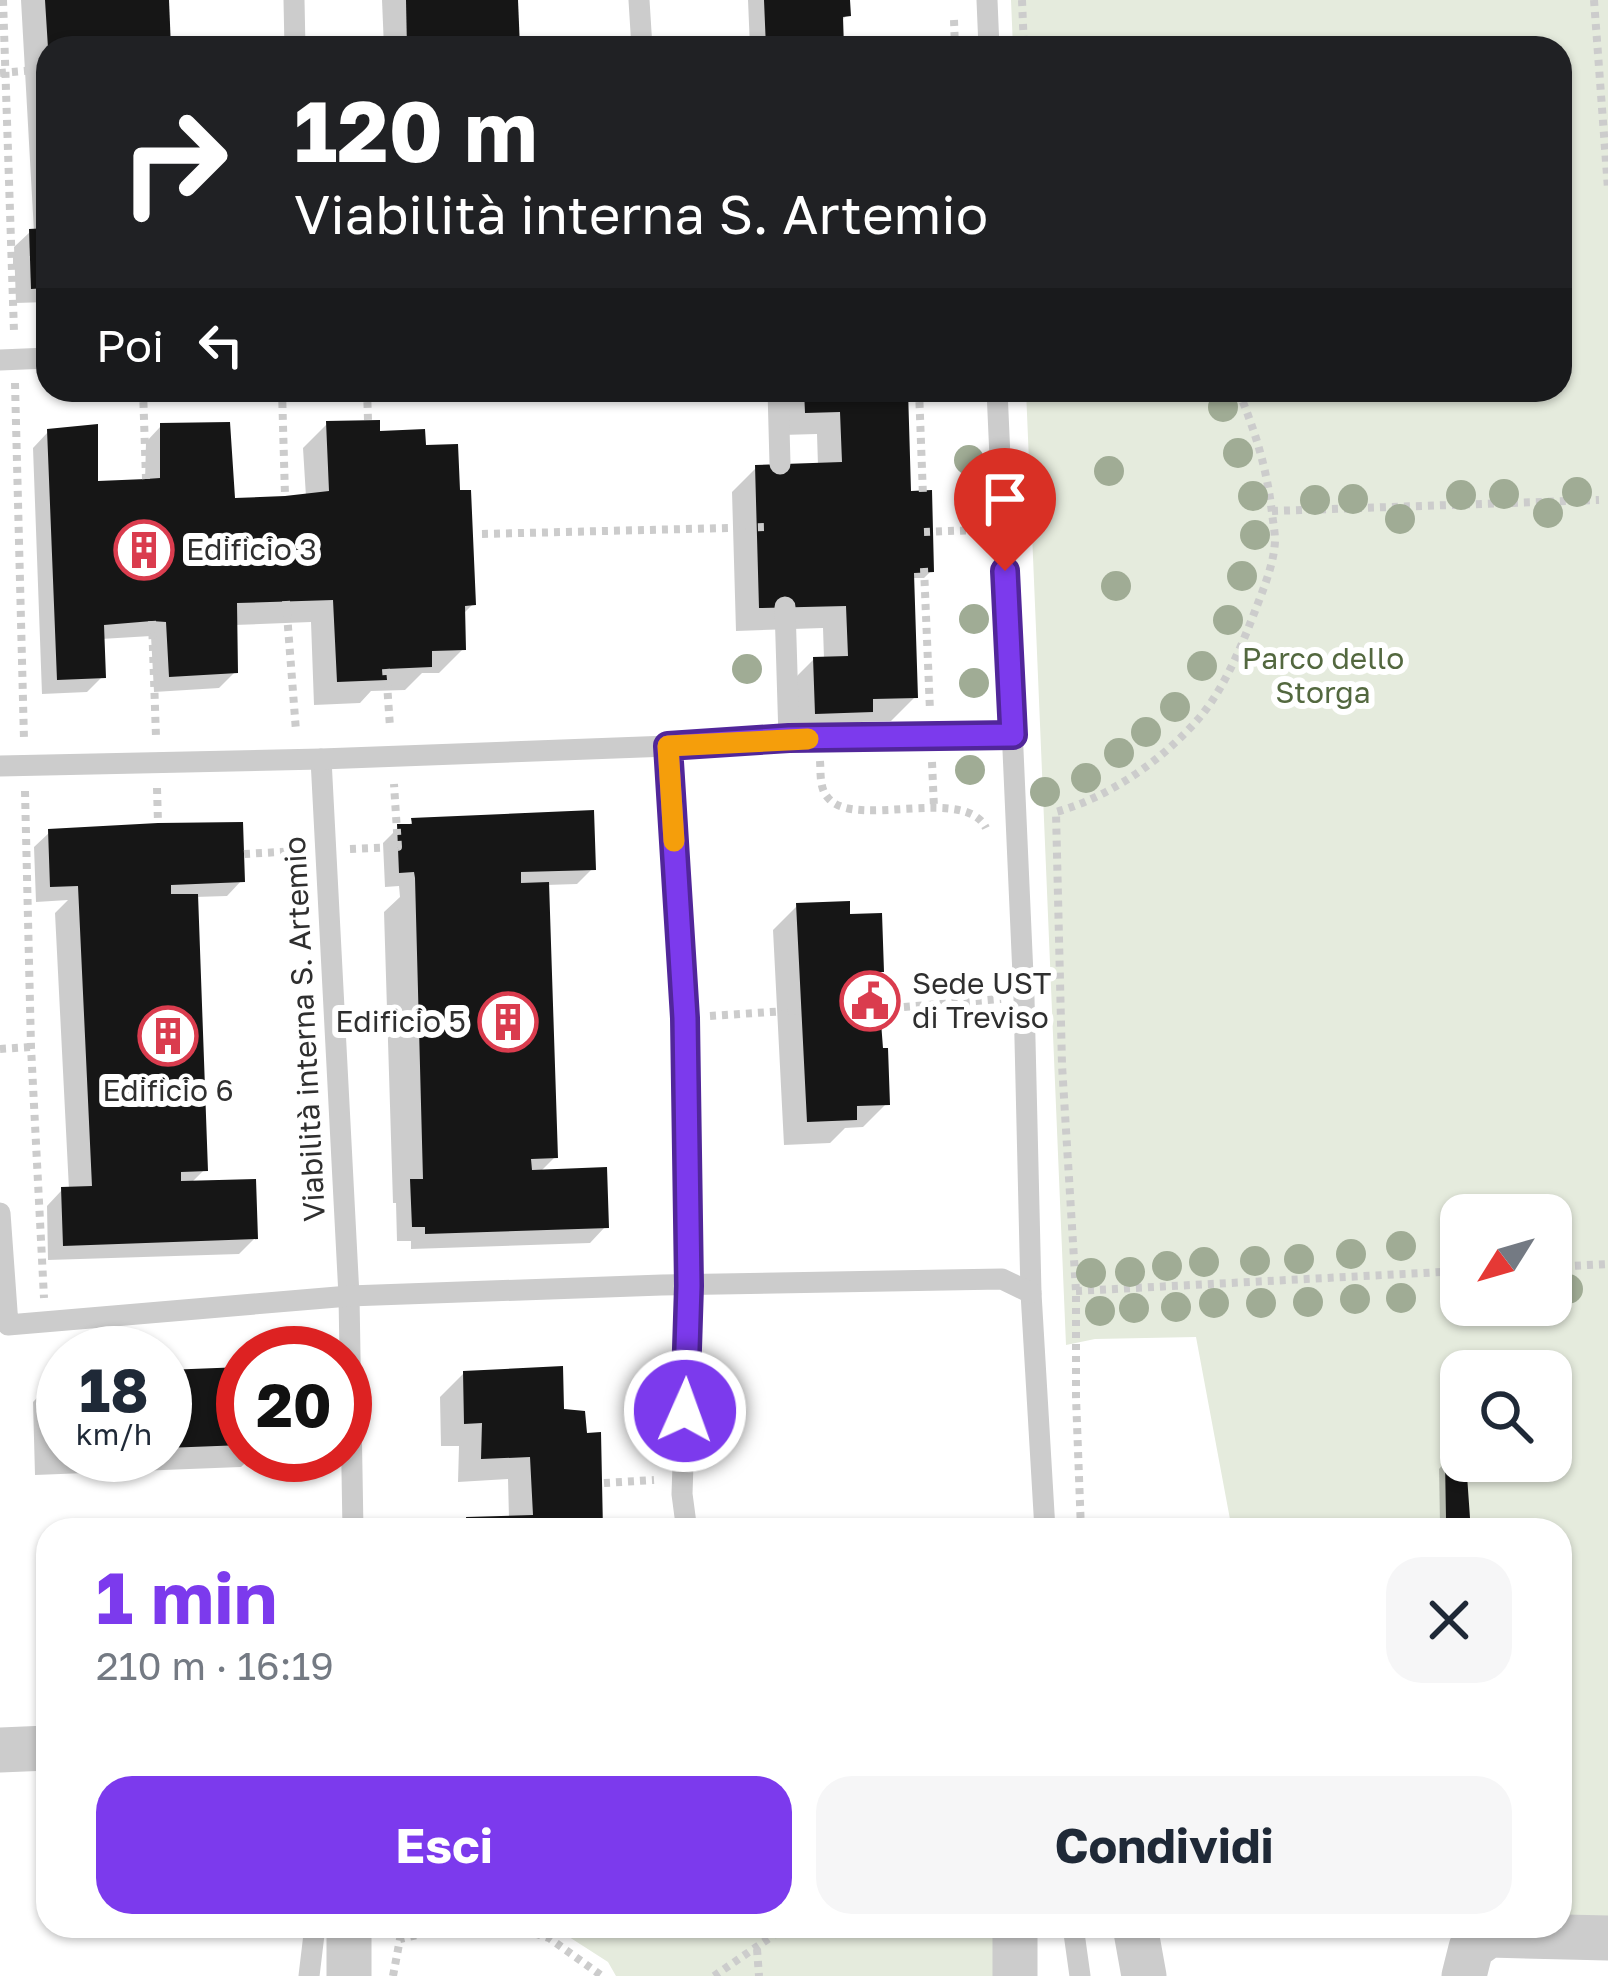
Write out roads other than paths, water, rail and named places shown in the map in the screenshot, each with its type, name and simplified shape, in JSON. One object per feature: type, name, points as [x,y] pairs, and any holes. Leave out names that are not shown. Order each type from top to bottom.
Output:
[{"type":"street","points":[[0,1750],[36,1748]]},
{"type":"street","points":[[1572,1937],[1608,1938]]},
{"type":"street","points":[[349,1938],[349,1976]]},
{"type":"street","points":[[1015,1938],[1015,1976]]},
{"type":"street","points":[[1137,1938],[1144,1976]]},
{"type":"street","points":[[1464,1976],[1471,1948],[1485,1938]]},
{"type":"lane","points":[[294,0],[295,36]]},
{"type":"lane","points":[[639,0],[641,36]]},
{"type":"lane","points":[[987,0],[988,36]]},
{"type":"lane","points":[[778,402],[780,464]]},
{"type":"lane","points":[[998,402],[1024,998],[1031,1294],[1044,1518]]},
{"type":"lane","points":[[782,739],[785,608]]},
{"type":"lane","points":[[0,766],[1013,735]]},
{"type":"lane","points":[[668,746],[685,1018],[689,1286],[685,1518]]},
{"type":"lane","name":"Viabilità interna S. Artemio","points":[[309,759],[349,1296],[353,1518]]},
{"type":"lane","points":[[0,1213],[4,1325],[349,1296],[1002,1279],[1031,1294]]},
{"type":"lane","points":[[309,1976],[314,1938]]},
{"type":"lane","points":[[1075,1938],[1080,1976]]},
{"type":"place","name":"Edificio 3","points":[[144,550]]},
{"type":"place","name":"Sede UST di Treviso","points":[[870,1001]]},
{"type":"place","name":"Edificio 5","points":[[508,1022]]},
{"type":"place","name":"Edificio 6","points":[[168,1036]]},
{"type":"park label","name":"Parco dello Storga","points":[[1323,676]]}]
